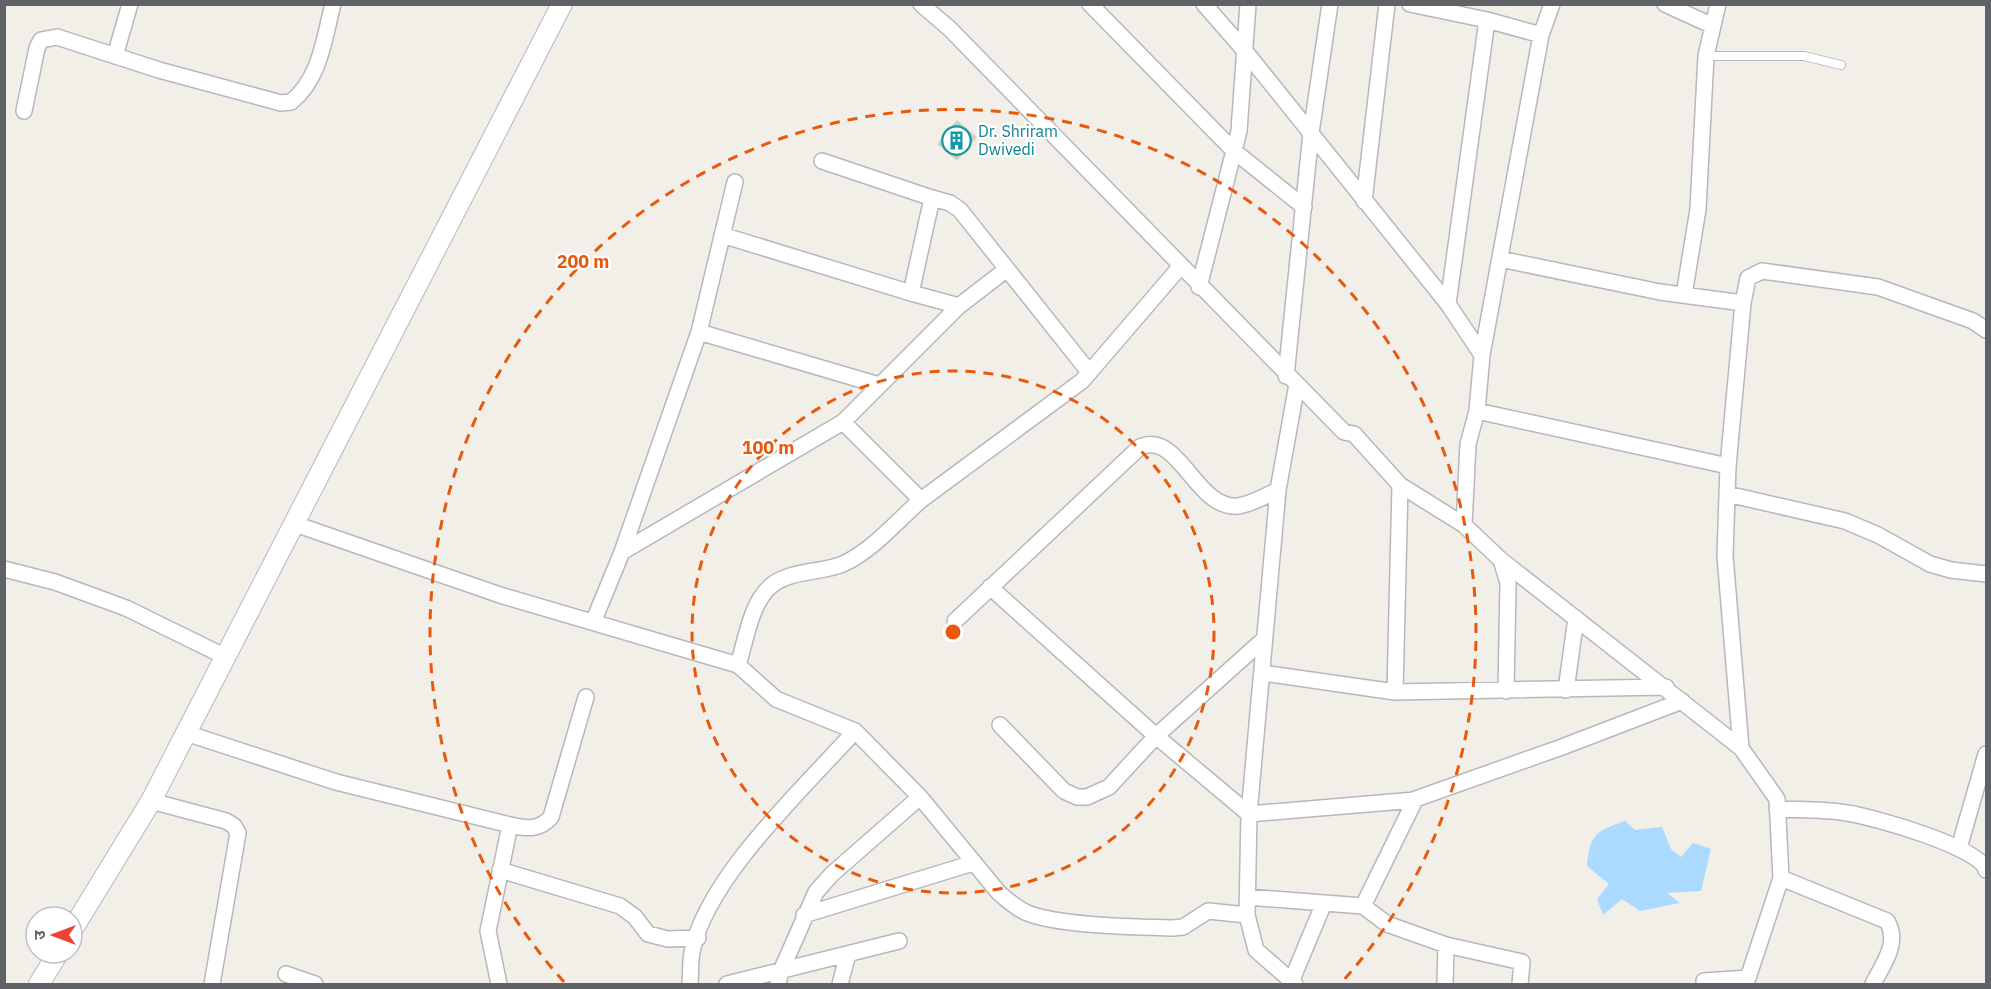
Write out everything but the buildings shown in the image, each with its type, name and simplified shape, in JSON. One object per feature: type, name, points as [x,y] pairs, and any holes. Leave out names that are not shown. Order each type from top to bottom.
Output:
[{"type":"street","points":[[115,56],[130,4]]},
{"type":"street","points":[[24,111],[41,40],[57,37],[115,56],[281,103],[291,102],[307,86],[316,67],[333,4]]},
{"type":"street","points":[[84,910],[151,801],[562,4]]},
{"type":"street","points":[[921,4],[950,29],[1291,380],[1344,432],[1354,434],[1400,485],[1464,525],[1501,560],[1741,748],[1777,800],[1781,878],[1749,981],[1704,981],[1705,984]]},
{"type":"street","points":[[1090,4],[1234,151],[1304,207]]},
{"type":"street","points":[[1204,4],[1245,51],[1448,304],[1482,355]]},
{"type":"street","points":[[1199,287],[1239,131],[1248,4]]},
{"type":"street","points":[[1324,903],[1293,983],[1256,950],[1247,915],[1249,814],[1263,673],[1263,640],[1291,380],[1311,133],[1330,4]]},
{"type":"street","points":[[1364,201],[1387,4]]},
{"type":"street","points":[[1410,4],[1487,20],[1541,35]]},
{"type":"street","points":[[1464,525],[1468,444],[1477,411],[1482,355],[1541,35],[1552,4]]},
{"type":"street","points":[[1665,4],[1713,26]]},
{"type":"street","points":[[1684,295],[1698,209],[1706,56],[1718,4]]},
{"type":"street","points":[[1448,304],[1487,20]]},
{"type":"street","points":[[822,161],[950,203],[960,210],[1089,372]]},
{"type":"street","points":[[594,621],[622,552],[699,332],[735,182]]},
{"type":"street","points":[[911,292],[932,198]]},
{"type":"street","points":[[722,235],[959,306]]},
{"type":"street","points":[[1500,259],[1684,295],[1743,303]]},
{"type":"street","points":[[738,665],[760,599],[773,585],[789,577],[819,572],[862,555],[921,500],[1082,381],[1180,267]]},
{"type":"street","points":[[622,552],[843,422],[959,306],[1007,269]]},
{"type":"street","points":[[1741,748],[1725,556],[1728,466],[1743,303],[1748,278],[1762,271],[1878,287],[1973,321],[1986,330]]},
{"type":"street","points":[[699,332],[879,385]]},
{"type":"street","points":[[1477,411],[1728,466]]},
{"type":"street","points":[[843,422],[921,500]]},
{"type":"street","points":[[955,621],[1140,447],[1147,444],[1157,444],[1167,450],[1208,493],[1223,504],[1246,504],[1278,490]]},
{"type":"street","points":[[1395,692],[1400,485]]},
{"type":"street","points":[[1727,494],[1845,521],[1878,535],[1930,564],[1951,570],[1986,573]]},
{"type":"street","points":[[295,524],[500,595],[738,665],[776,699],[855,731],[920,797],[973,863],[1013,905],[1027,913],[1046,918],[1173,928],[1190,923],[1208,911],[1247,915]]},
{"type":"street","points":[[1501,560],[1508,583],[1506,691]]},
{"type":"street","points":[[4,568],[55,582],[126,608],[226,657]]},
{"type":"street","points":[[990,587],[1156,736],[1249,814],[1415,800],[1363,906]]},
{"type":"street","points":[[1566,690],[1576,618]]},
{"type":"street","points":[[1000,725],[1064,791],[1077,797],[1098,794],[1108,787],[1156,736],[1263,640]]},
{"type":"street","points":[[1263,673],[1395,692],[1666,687]]},
{"type":"street","points":[[186,733],[336,783],[510,825],[533,828],[544,825],[551,817],[586,697]]},
{"type":"street","points":[[1410,801],[1682,701]]},
{"type":"street","points":[[690,984],[692,951],[712,903],[732,868],[855,731]]},
{"type":"street","points":[[1959,848],[1986,754]]},
{"type":"street","points":[[780,978],[804,915],[816,892],[832,874],[920,797]]},
{"type":"street","points":[[151,801],[226,821],[234,826],[238,833],[212,984]]},
{"type":"street","points":[[1777,809],[1844,812],[1866,817],[1959,848],[1980,859],[1986,870]]},
{"type":"street","points":[[499,984],[488,931],[510,825]]},
{"type":"street","points":[[804,915],[973,863]]},
{"type":"street","points":[[500,870],[620,906],[635,917],[648,934],[668,939],[698,938]]},
{"type":"street","points":[[1781,878],[1887,921],[1893,930],[1893,943],[1873,984]]},
{"type":"street","points":[[1247,897],[1363,906],[1387,924],[1446,945],[1522,962],[1520,984]]},
{"type":"street","points":[[727,984],[780,978],[848,954],[899,941]]},
{"type":"street","points":[[1445,984],[1446,945]]},
{"type":"street","points":[[840,984],[848,954]]},
{"type":"street","points":[[39,984],[51,965]]},
{"type":"street","points":[[286,974],[315,984]]},
{"type":"lane","points":[[1706,56],[1804,56],[1841,65]]},
{"type":"water","points":[[1625,821],[1635,830],[1662,827],[1671,849],[1681,857],[1693,843],[1711,849],[1701,891],[1667,893],[1680,903],[1640,911],[1622,899],[1603,915],[1597,899],[1609,884],[1587,866],[1590,847],[1601,831]]},
{"type":"place","name":"Dr. Shriram Dwivedi","points":[[957,140]]}]
